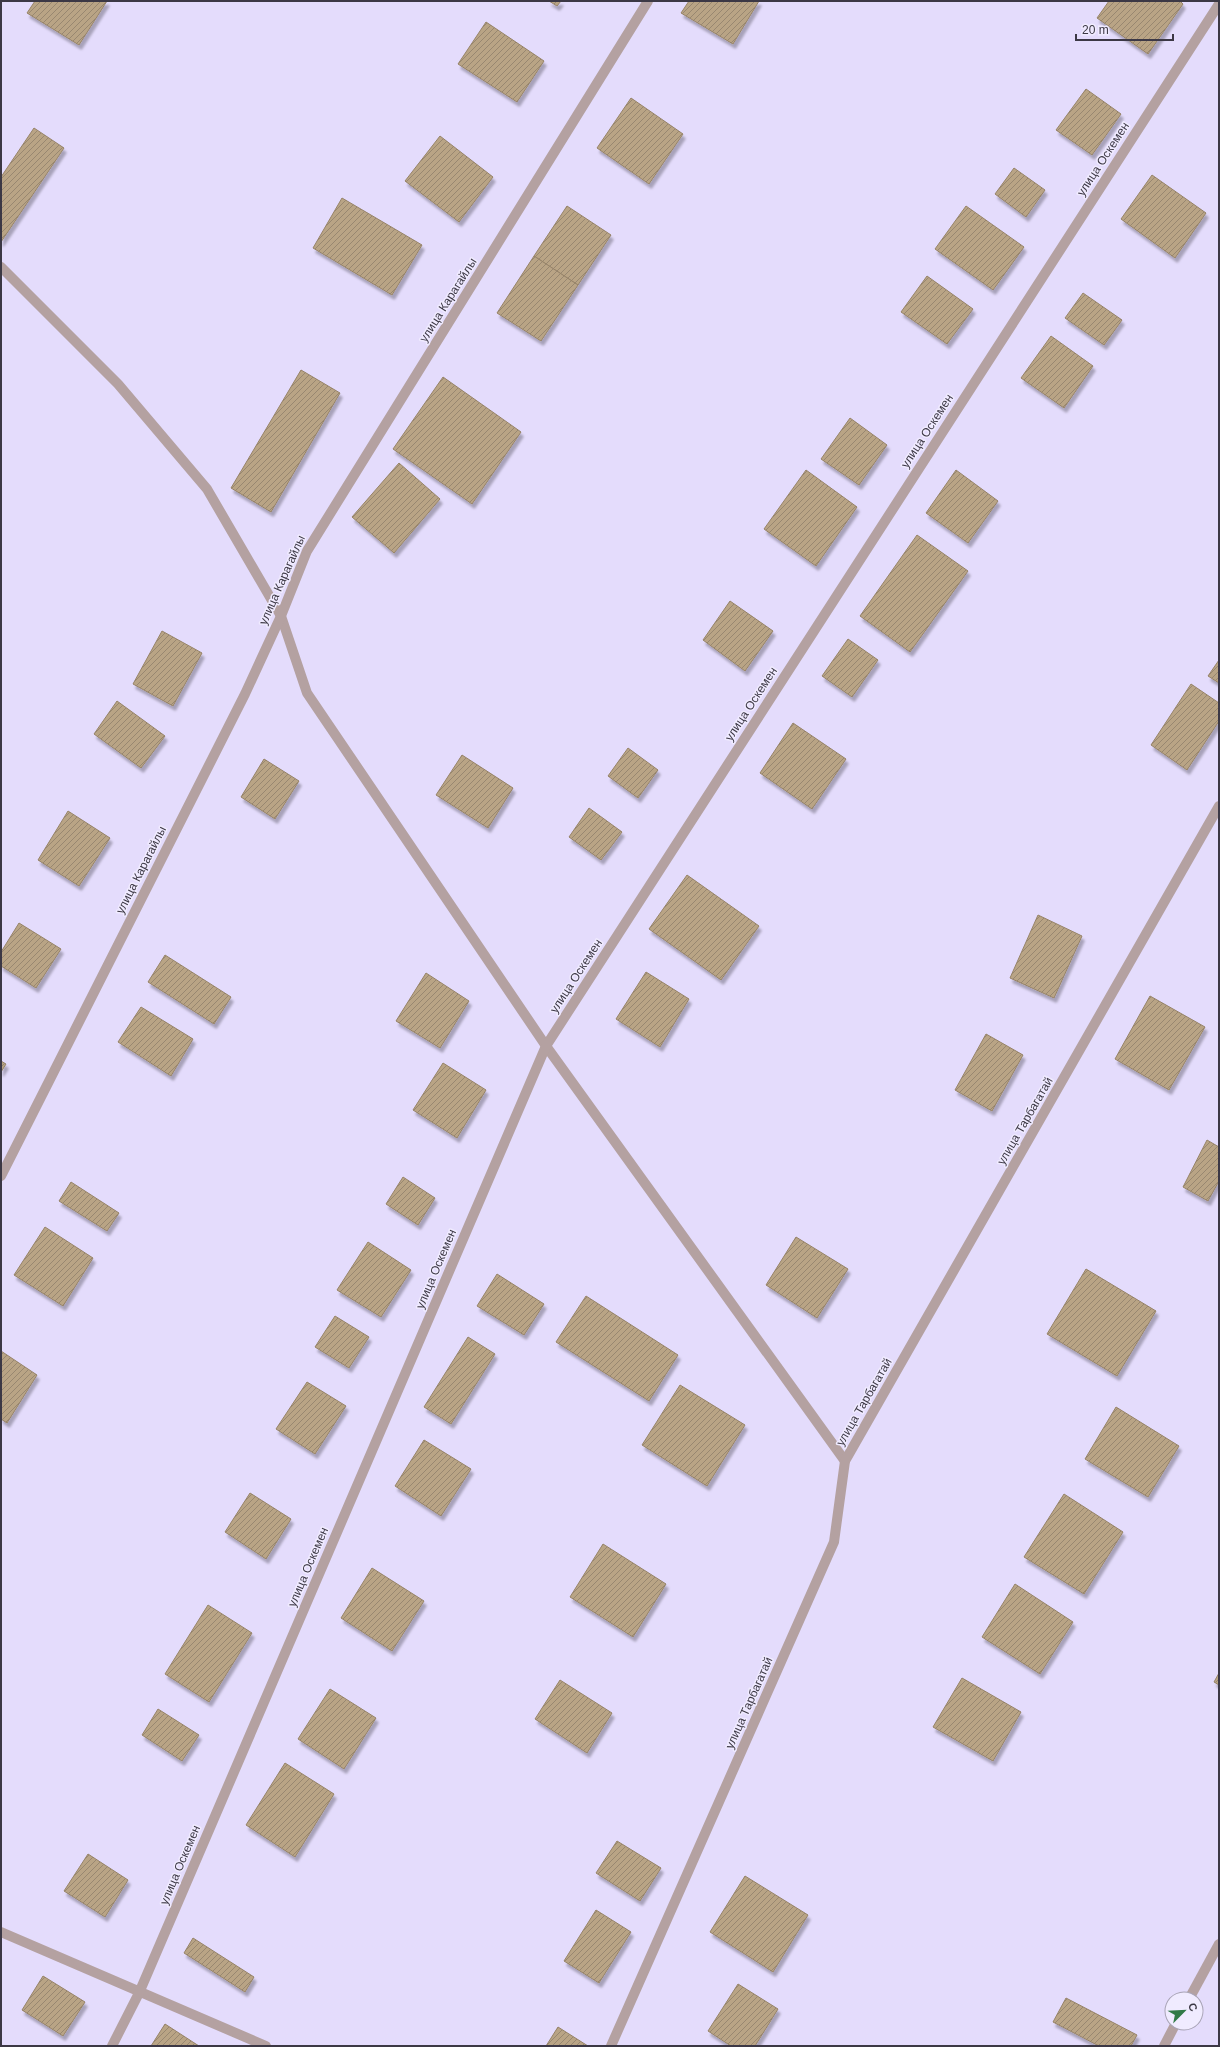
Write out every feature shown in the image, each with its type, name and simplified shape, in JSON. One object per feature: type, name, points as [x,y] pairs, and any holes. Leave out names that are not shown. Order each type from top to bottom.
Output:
[{"type":"street","name":"улица Карагайлы","points":[[1,1176],[245,694],[307,552],[648,1]]},
{"type":"street","name":"улица Оскемен","points":[[112,2046],[139,1993],[546,1046],[1219,4]]},
{"type":"street","points":[[1,267],[118,384],[207,489],[280,616],[307,693],[546,1046],[845,1461]]},
{"type":"street","name":"улица Тарбагатай","points":[[611,2046],[834,1542],[845,1461],[1219,806]]},
{"type":"street","points":[[1,1932],[139,1993],[266,2046]]},
{"type":"street","points":[[1193,1991],[1219,1944]]},
{"type":"street","points":[[1164,2046],[1172,2031]]},
{"type":"building","points":[[35,1],[107,1],[79,45],[27,13]]},
{"type":"building","points":[[549,1],[561,1],[557,6]]},
{"type":"building","points":[[689,1],[759,1],[733,44],[681,13]]},
{"type":"building","points":[[1109,1],[1180,1],[1183,4],[1148,54],[1097,18]]},
{"type":"building","points":[[486,22],[544,61],[517,102],[458,64]]},
{"type":"building","points":[[1086,89],[1121,114],[1092,155],[1056,130]]},
{"type":"building","points":[[631,98],[683,134],[649,184],[597,148]]},
{"type":"building","points":[[34,128],[64,148],[1,242],[1,177]]},
{"type":"building","points":[[440,136],[493,177],[459,222],[405,181]]},
{"type":"building","points":[[1014,168],[1045,190],[1026,217],[995,194]]},
{"type":"building","points":[[1152,175],[1206,213],[1175,258],[1121,219]]},
{"type":"building","points":[[342,198],[422,245],[392,295],[313,248]]},
{"type":"building","points":[[567,206],[611,235],[578,285],[534,256]]},
{"type":"building","points":[[966,206],[1024,247],[993,290],[935,249]]},
{"type":"building","points":[[534,256],[578,285],[541,341],[497,313]]},
{"type":"building","points":[[927,276],[973,309],[947,344],[901,312]]},
{"type":"building","points":[[1083,293],[1122,320],[1104,345],[1065,318]]},
{"type":"building","points":[[1051,336],[1093,366],[1064,408],[1021,378]]},
{"type":"building","points":[[301,370],[340,393],[271,512],[231,488]]},
{"type":"building","points":[[443,377],[521,432],[472,504],[393,449]]},
{"type":"building","points":[[850,418],[887,445],[859,485],[821,459]]},
{"type":"building","points":[[399,463],[440,499],[394,553],[352,517]]},
{"type":"building","points":[[806,470],[857,507],[816,566],[764,529]]},
{"type":"building","points":[[956,470],[998,501],[968,543],[926,513]]},
{"type":"building","points":[[917,535],[968,571],[910,652],[860,616]]},
{"type":"building","points":[[730,601],[773,631],[745,671],[703,640]]},
{"type":"building","points":[[162,631],[202,653],[173,706],[133,684]]},
{"type":"building","points":[[848,639],[878,660],[852,697],[822,676]]},
{"type":"building","points":[[1219,660],[1219,683],[1208,676]]},
{"type":"building","points":[[1191,684],[1219,703],[1219,721],[1187,770],[1151,745]]},
{"type":"building","points":[[117,701],[165,736],[141,768],[94,734]]},
{"type":"building","points":[[793,723],[846,759],[812,809],[760,773]]},
{"type":"building","points":[[628,748],[658,770],[638,798],[608,776]]},
{"type":"building","points":[[462,755],[513,788],[488,828],[436,795]]},
{"type":"building","points":[[264,759],[299,781],[275,819],[241,797]]},
{"type":"building","points":[[589,808],[622,832],[601,860],[569,837]]},
{"type":"building","points":[[68,811],[110,838],[79,886],[38,860]]},
{"type":"building","points":[[687,875],[759,926],[721,980],[649,929]]},
{"type":"building","points":[[1038,915],[1082,936],[1054,998],[1010,978]]},
{"type":"building","points":[[19,923],[61,949],[36,988],[1,966],[1,952]]},
{"type":"building","points":[[165,955],[231,997],[214,1024],[148,982]]},
{"type":"building","points":[[646,972],[689,999],[660,1047],[616,1019]]},
{"type":"building","points":[[426,973],[469,1001],[440,1048],[396,1021]]},
{"type":"building","points":[[1150,996],[1205,1027],[1169,1090],[1115,1059]]},
{"type":"building","points":[[141,1007],[193,1039],[171,1076],[118,1042]]},
{"type":"building","points":[[986,1034],[1023,1055],[992,1111],[955,1090]]},
{"type":"building","points":[[1,1061],[6,1064],[1,1072]]},
{"type":"building","points":[[443,1063],[486,1090],[457,1138],[413,1110]]},
{"type":"building","points":[[1207,1140],[1219,1147],[1219,1181],[1208,1201],[1183,1187]]},
{"type":"building","points":[[403,1177],[435,1198],[418,1225],[386,1204]]},
{"type":"building","points":[[71,1182],[119,1213],[107,1231],[59,1201]]},
{"type":"building","points":[[45,1227],[93,1258],[63,1306],[14,1275]]},
{"type":"building","points":[[796,1237],[848,1269],[817,1318],[766,1285]]},
{"type":"building","points":[[368,1242],[411,1270],[381,1317],[337,1290]]},
{"type":"building","points":[[1086,1269],[1156,1311],[1117,1376],[1047,1334]]},
{"type":"building","points":[[497,1274],[544,1304],[524,1335],[477,1306]]},
{"type":"building","points":[[586,1296],[678,1355],[649,1401],[556,1342]]},
{"type":"building","points":[[335,1316],[369,1337],[349,1368],[315,1347]]},
{"type":"building","points":[[468,1337],[495,1354],[451,1424],[424,1407]]},
{"type":"building","points":[[1,1351],[37,1375],[7,1423],[1,1419]]},
{"type":"building","points":[[307,1382],[346,1406],[315,1454],[276,1429]]},
{"type":"building","points":[[680,1385],[745,1425],[707,1486],[642,1445]]},
{"type":"building","points":[[1116,1407],[1179,1446],[1148,1497],[1085,1459]]},
{"type":"building","points":[[424,1440],[471,1469],[441,1516],[395,1486]]},
{"type":"building","points":[[250,1493],[291,1519],[266,1559],[225,1532]]},
{"type":"building","points":[[1064,1494],[1123,1532],[1084,1594],[1024,1557]]},
{"type":"building","points":[[603,1544],[666,1584],[633,1637],[570,1597]]},
{"type":"building","points":[[372,1568],[424,1601],[392,1651],[341,1618]]},
{"type":"building","points":[[1015,1584],[1073,1622],[1040,1674],[982,1637]]},
{"type":"building","points":[[208,1605],[252,1633],[209,1702],[165,1674]]},
{"type":"building","points":[[1219,1673],[1219,1685],[1214,1682]]},
{"type":"building","points":[[962,1678],[1021,1712],[993,1761],[933,1727]]},
{"type":"building","points":[[560,1680],[612,1713],[587,1753],[535,1719]]},
{"type":"building","points":[[330,1689],[376,1718],[344,1769],[298,1739]]},
{"type":"building","points":[[158,1709],[199,1735],[182,1761],[142,1735]]},
{"type":"building","points":[[285,1763],[334,1794],[295,1857],[246,1825]]},
{"type":"building","points":[[617,1841],[661,1868],[640,1901],[596,1873]]},
{"type":"building","points":[[88,1854],[128,1880],[105,1917],[64,1891]]},
{"type":"building","points":[[745,1876],[808,1915],[773,1972],[710,1932]]},
{"type":"building","points":[[596,1910],[631,1932],[599,1983],[564,1961]]},
{"type":"building","points":[[193,1938],[254,1977],[245,1992],[184,1953]]},
{"type":"building","points":[[43,1976],[85,2002],[63,2036],[22,2010]]},
{"type":"building","points":[[738,1984],[778,2009],[755,2046],[731,2046],[708,2031]]},
{"type":"building","points":[[1066,1998],[1137,2035],[1131,2046],[1099,2046],[1053,2022]]},
{"type":"building","points":[[165,2024],[199,2046],[151,2046]]},
{"type":"building","points":[[558,2027],[588,2046],[546,2046]]}]
